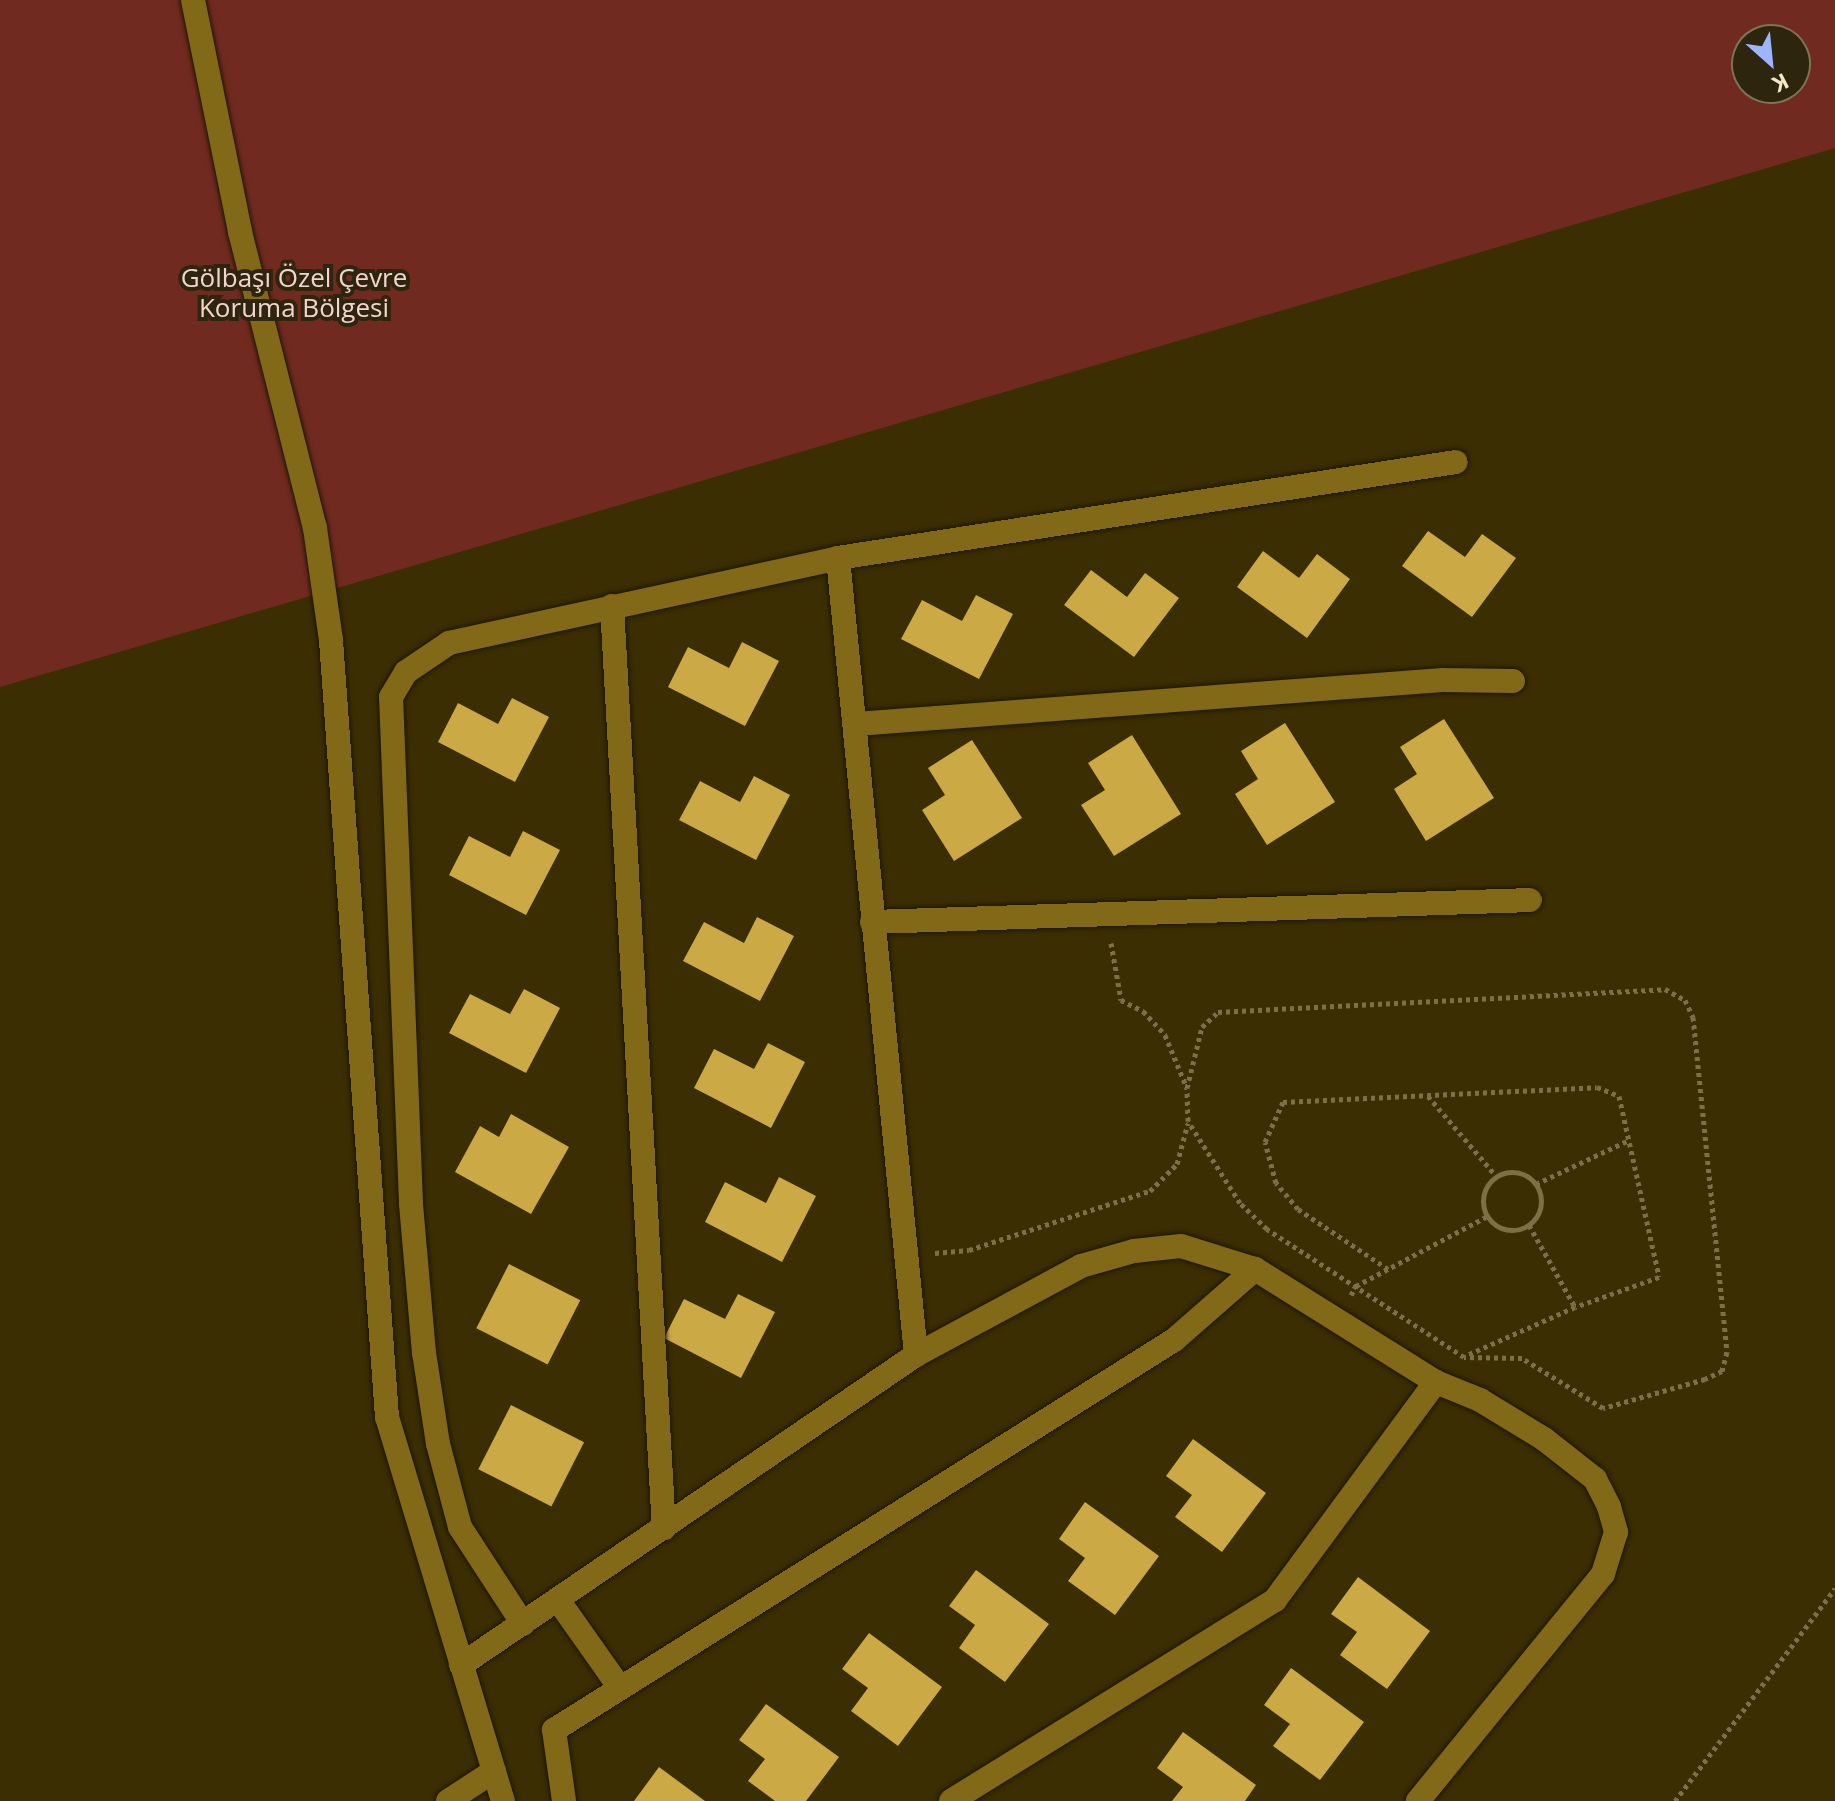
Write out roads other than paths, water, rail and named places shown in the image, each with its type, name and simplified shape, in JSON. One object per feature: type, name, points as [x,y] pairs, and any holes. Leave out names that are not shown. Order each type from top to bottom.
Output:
[{"type":"street","points":[[193,0],[240,232],[315,528],[331,640],[387,1417],[503,1801]]},
{"type":"street","points":[[523,1624],[460,1527],[438,1444],[424,1353],[411,1188],[391,697],[418,660],[449,643],[838,558],[1456,462]]},
{"type":"street","points":[[838,558],[916,1355]]},
{"type":"street","points":[[612,606],[664,1529]]},
{"type":"street","points":[[856,724],[1442,680],[1513,681]]},
{"type":"street","points":[[872,922],[1530,900]]},
{"type":"street","points":[[461,1665],[916,1355],[1055,1277],[1107,1257],[1181,1246],[1255,1269],[1436,1382],[1480,1400],[1544,1439],[1595,1479],[1616,1532],[1603,1574],[1418,1801]]},
{"type":"street","points":[[564,1801],[554,1730],[1174,1340],[1255,1269]]},
{"type":"street","points":[[951,1801],[1275,1600],[1436,1382]]},
{"type":"street","points":[[558,1600],[620,1688]]},
{"type":"street","points":[[448,1801],[494,1771]]},
{"type":"park label","name":"Gölbaşı Özel Çevre Koruma Bölgesi","points":[[294,293]]}]
